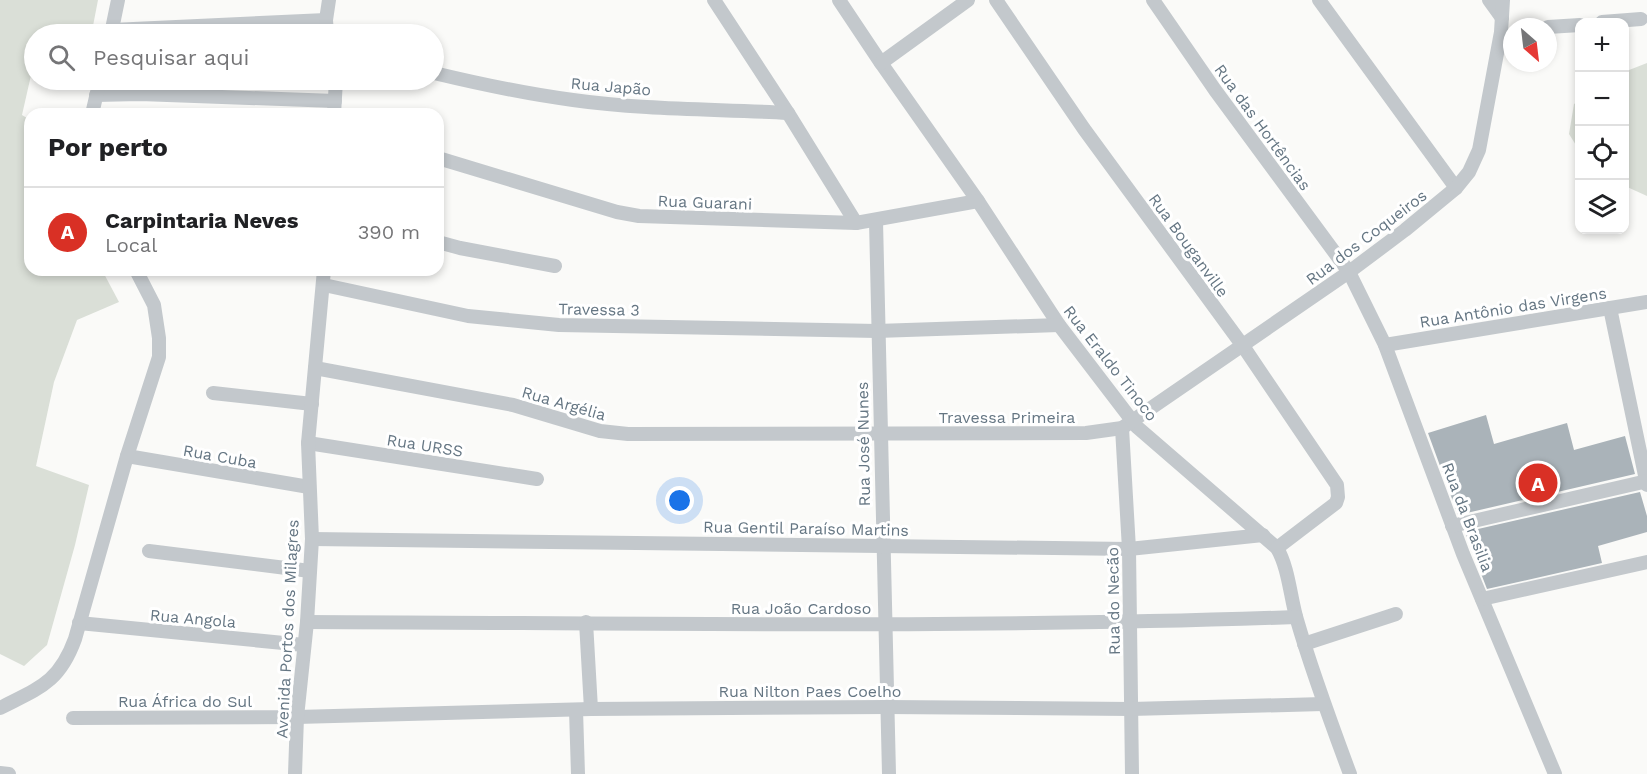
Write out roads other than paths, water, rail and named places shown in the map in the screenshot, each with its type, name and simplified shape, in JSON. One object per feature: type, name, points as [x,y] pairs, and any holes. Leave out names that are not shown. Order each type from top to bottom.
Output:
[{"type":"street","points":[[113,24],[118,0]]},
{"type":"street","points":[[326,24],[329,0]]},
{"type":"street","points":[[714,0],[856,223]]},
{"type":"street","name":"Rua Eraldo Tinoco","points":[[839,0],[978,201],[1128,425],[1146,435],[1276,548],[1284,564],[1296,617],[1323,704],[1350,774]]},
{"type":"street","points":[[881,63],[968,0]]},
{"type":"street","name":"Rua Bouganville","points":[[996,0],[1084,129],[1243,346],[1337,485],[1337,500],[1276,548]]},
{"type":"street","name":"Rua das Hortências","points":[[1152,0],[1349,272]]},
{"type":"street","points":[[1319,0],[1456,188]]},
{"type":"street","points":[[1489,0],[1503,24]]},
{"type":"street","name":"Rua dos Coqueiros","points":[[1503,0],[1504,18]]},
{"type":"street","points":[[1629,20],[1641,19]]},
{"type":"street","points":[[1557,26],[1575,24]]},
{"type":"street","name":"Rua dos Coqueiros","points":[[1128,425],[1349,272],[1456,188],[1469,172],[1479,150],[1503,36]]},
{"type":"street","name":"Rua Japão","points":[[444,75],[492,87],[574,100],[641,106],[788,113]]},
{"type":"street","points":[[93,108],[97,90]]},
{"type":"street","points":[[96,95],[140,94],[335,108],[336,90]]},
{"type":"street","name":"Rua Guarani","points":[[444,160],[628,215],[661,218],[856,223],[978,201]]},
{"type":"street","name":"Rua José Nunes","points":[[876,221],[889,774]]},
{"type":"street","points":[[444,244],[555,266]]},
{"type":"street","name":"Rua da Brasilia","points":[[1349,272],[1385,345],[1452,526],[1555,774]]},
{"type":"street","points":[[0,708],[37,689],[57,674],[69,654],[79,623],[127,456],[159,357],[159,338],[154,306],[139,276]]},
{"type":"street","name":"Avenida Portos dos Milagres","points":[[295,774],[297,717],[307,622],[312,539],[308,443],[324,276]]},
{"type":"street","name":"Travessa 3","points":[[324,285],[468,316],[559,325],[877,331],[1059,325]]},
{"type":"street","name":"Rua Antônio das Virgens","points":[[1385,345],[1647,302]]},
{"type":"street","points":[[1452,526],[1647,483],[1610,308]]},
{"type":"street","name":"Rua Argélia","points":[[315,368],[513,405],[600,432],[880,435]]},
{"type":"street","points":[[213,393],[312,404]]},
{"type":"street","name":"Travessa Primeira","points":[[880,435],[1086,433],[1128,425]]},
{"type":"street","name":"Rua do Necão","points":[[1128,425],[1132,774]]},
{"type":"street","name":"Rua URSS","points":[[308,443],[537,479]]},
{"type":"street","name":"Rua Cuba","points":[[127,456],[309,487]]},
{"type":"street","name":"Rua Gentil Paraíso Martins","points":[[312,539],[1129,549],[1263,535]]},
{"type":"street","points":[[149,551],[310,571]]},
{"type":"street","points":[[1482,598],[1647,562]]},
{"type":"street","points":[[1304,644],[1396,614]]},
{"type":"street","name":"Rua João Cardoso","points":[[307,622],[886,625],[1130,623],[1296,617]]},
{"type":"street","points":[[586,622],[591,709]]},
{"type":"street","name":"Rua Angola","points":[[79,623],[304,645]]},
{"type":"street","name":"Rua Nilton Paes Coelho","points":[[297,717],[591,709],[887,707],[1131,709],[1323,704]]},
{"type":"street","points":[[576,710],[578,774]]},
{"type":"street","name":"Rua África do Sul","points":[[72,718],[297,717]]},
{"type":"street","points":[[0,773],[9,774]]},
{"type":"place","name":"Carpintaria Neves","points":[[1538,483]]}]
